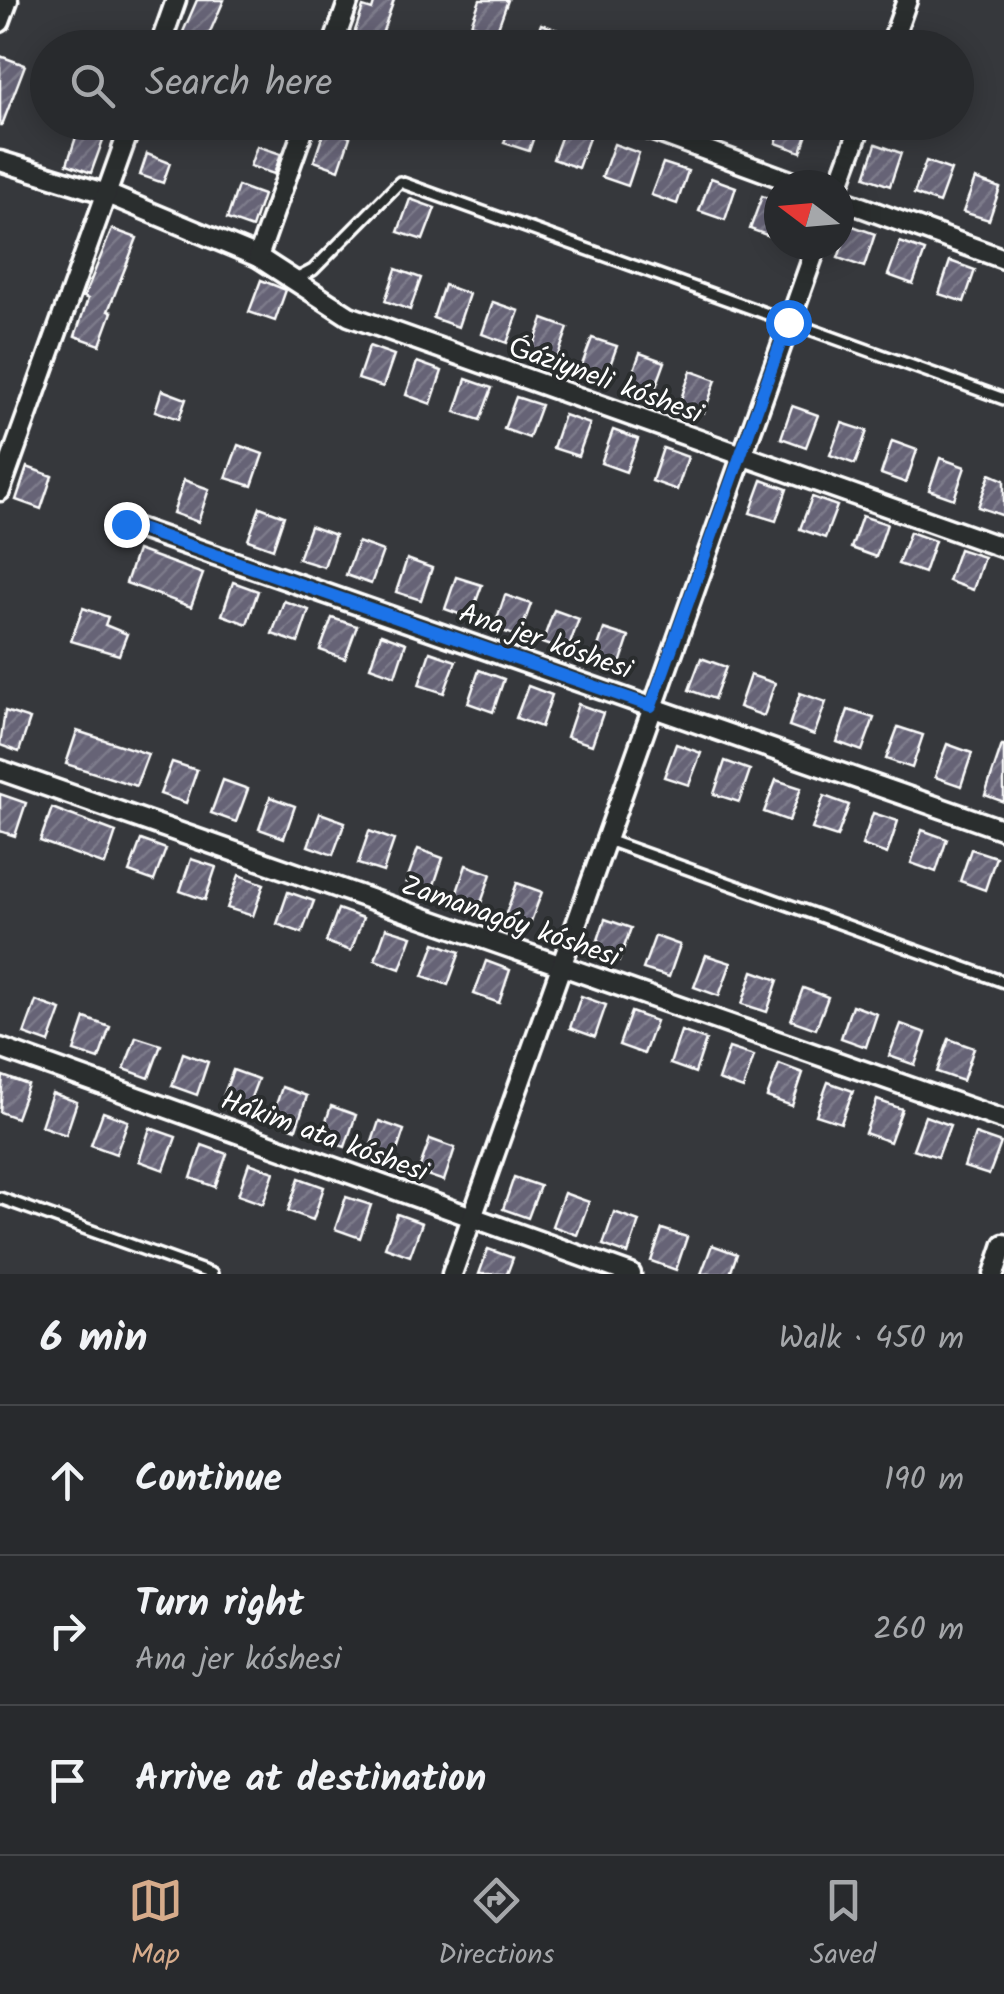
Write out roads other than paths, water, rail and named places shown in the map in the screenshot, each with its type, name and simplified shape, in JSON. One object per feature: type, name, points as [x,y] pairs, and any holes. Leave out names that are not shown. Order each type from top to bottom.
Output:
[{"type":"street","points":[[0,22],[8,0]]},
{"type":"street","points":[[165,30],[176,0]]},
{"type":"street","points":[[338,30],[349,0]]},
{"type":"street","points":[[897,30],[908,0]]},
{"type":"street","points":[[0,491],[126,140]]},
{"type":"street","points":[[258,257],[300,140]]},
{"type":"street","points":[[678,140],[764,171]]},
{"type":"street","points":[[844,170],[855,140]]},
{"type":"street","name":"Ǵáziyneli kóshesi","points":[[0,161],[107,194],[258,257],[349,316],[1004,548]]},
{"type":"street","points":[[854,204],[1004,259]]},
{"type":"street","points":[[452,1274],[811,260]]},
{"type":"street","name":"Ana jer kóshesi","points":[[126,524],[1004,830]]},
{"type":"street","name":"Zamanagóy kóshesi","points":[[0,770],[1004,1120]]},
{"type":"street","name":"Hákim ata kóshesi","points":[[0,1048],[631,1274]]},
{"type":"street","points":[[994,1274],[1004,1244]]},
{"type":"lane","points":[[294,280],[314,270],[400,182],[1004,398]]},
{"type":"lane","points":[[604,839],[1004,982]]},
{"type":"lane","points":[[0,1198],[212,1274]]}]
